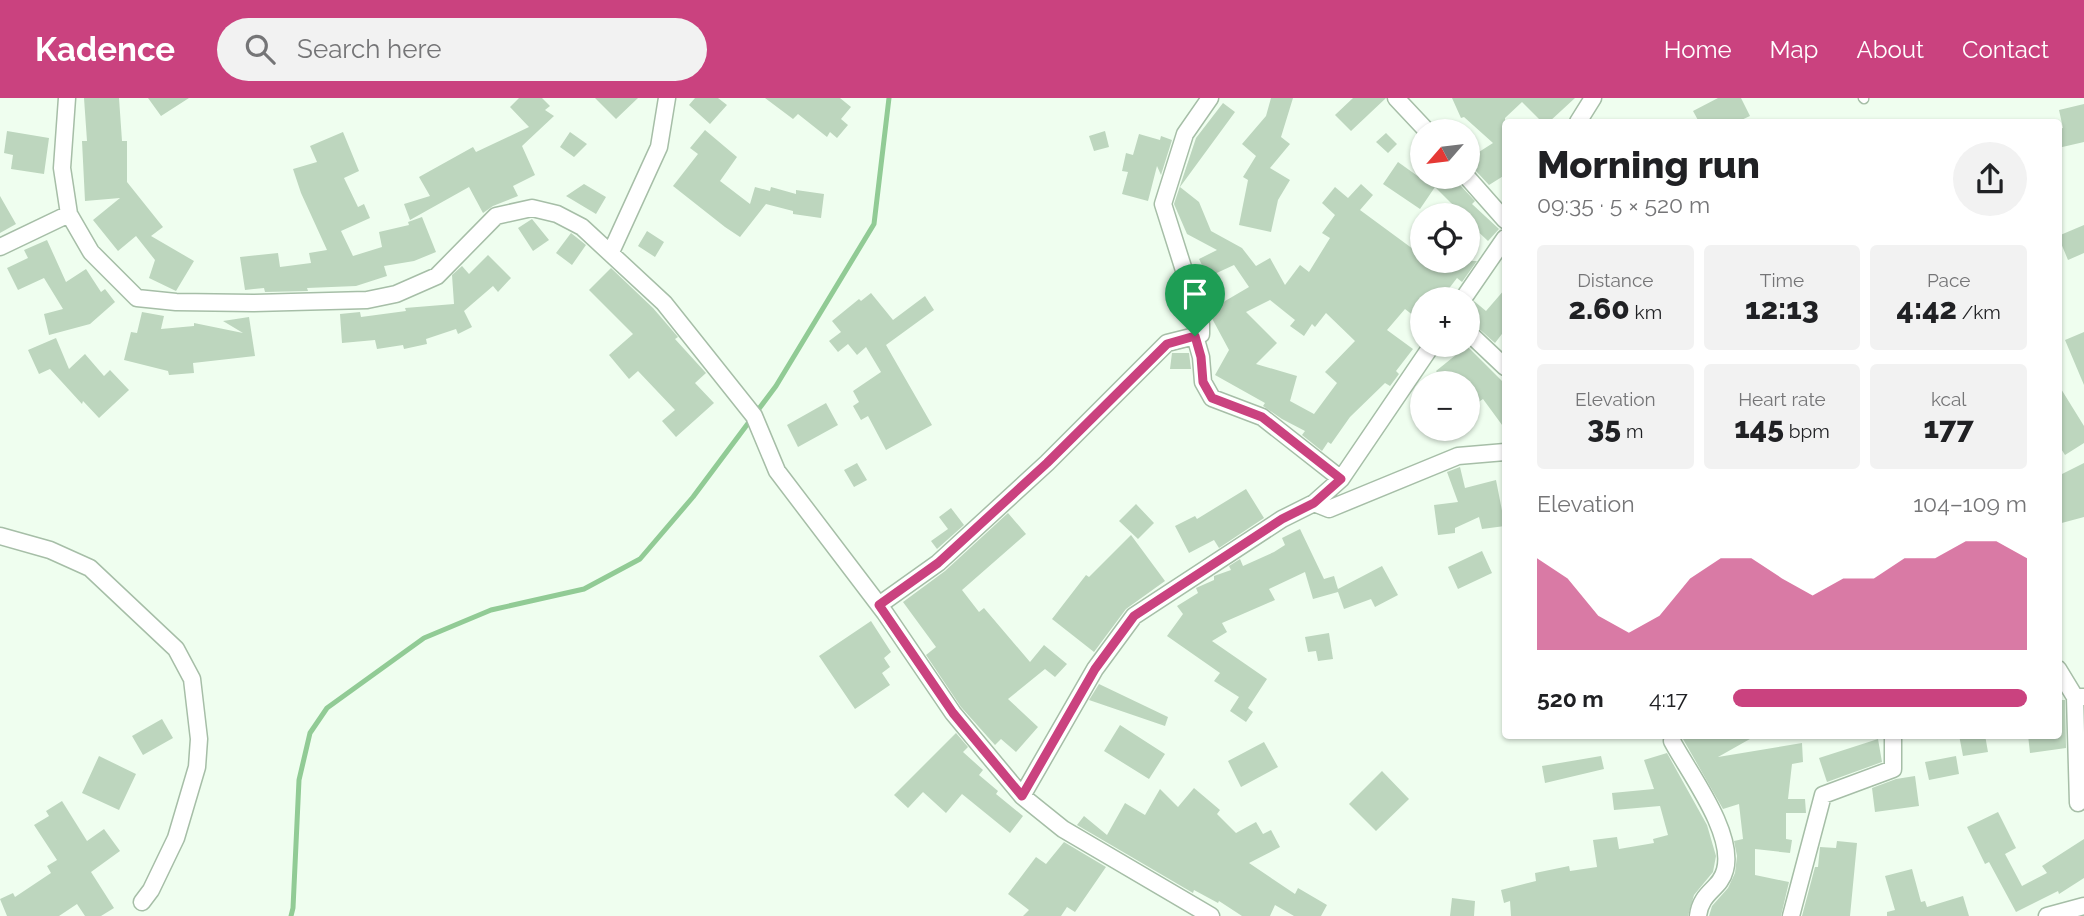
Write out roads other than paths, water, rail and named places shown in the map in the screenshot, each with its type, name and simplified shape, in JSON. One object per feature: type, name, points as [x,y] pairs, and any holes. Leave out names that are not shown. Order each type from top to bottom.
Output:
[{"type":"street","points":[[68,98],[62,168],[69,214],[91,252],[137,298],[176,302],[294,303],[367,300],[396,294],[438,276],[496,216],[532,208],[557,214],[582,227],[664,303],[754,416],[776,471],[879,605],[953,713],[1022,796],[1063,829],[1211,916]]},
{"type":"street","points":[[611,252],[659,147],[667,98]]},
{"type":"street","points":[[879,605],[938,563],[1047,463],[1167,344],[1201,334],[1201,324],[1163,204],[1185,134],[1210,98]]},
{"type":"street","points":[[1396,98],[1416,119]]},
{"type":"street","points":[[1580,119],[1593,98]]},
{"type":"street","points":[[1478,189],[1502,217]]},
{"type":"street","points":[[0,247],[69,214]]},
{"type":"street","points":[[1471,287],[1502,242]]},
{"type":"street","points":[[1195,336],[1201,357],[1203,382],[1212,398],[1262,417],[1341,479]]},
{"type":"street","points":[[1480,343],[1502,364]]},
{"type":"street","points":[[1022,796],[1095,669],[1134,616],[1282,519],[1314,503],[1341,479],[1424,357]]},
{"type":"street","points":[[1314,503],[1329,509],[1458,456],[1502,452]]},
{"type":"street","points":[[0,536],[50,550],[90,568],[176,649],[192,679],[199,739],[197,767],[176,838],[151,890],[142,902]]},
{"type":"street","points":[[2062,674],[2079,697],[2078,803]]},
{"type":"street","points":[[1673,739],[1722,832],[1726,854],[1725,871],[1718,884],[1700,902],[1699,916]]},
{"type":"street","points":[[1791,916],[1824,795],[1893,769],[1893,739]]},
{"type":"street","points":[[2047,916],[2084,906]]},
{"type":"waterway","points":[[291,916],[299,780],[310,733],[327,708],[424,638],[491,610],[584,589],[640,559],[693,497],[776,386],[874,224],[889,98]]}]
